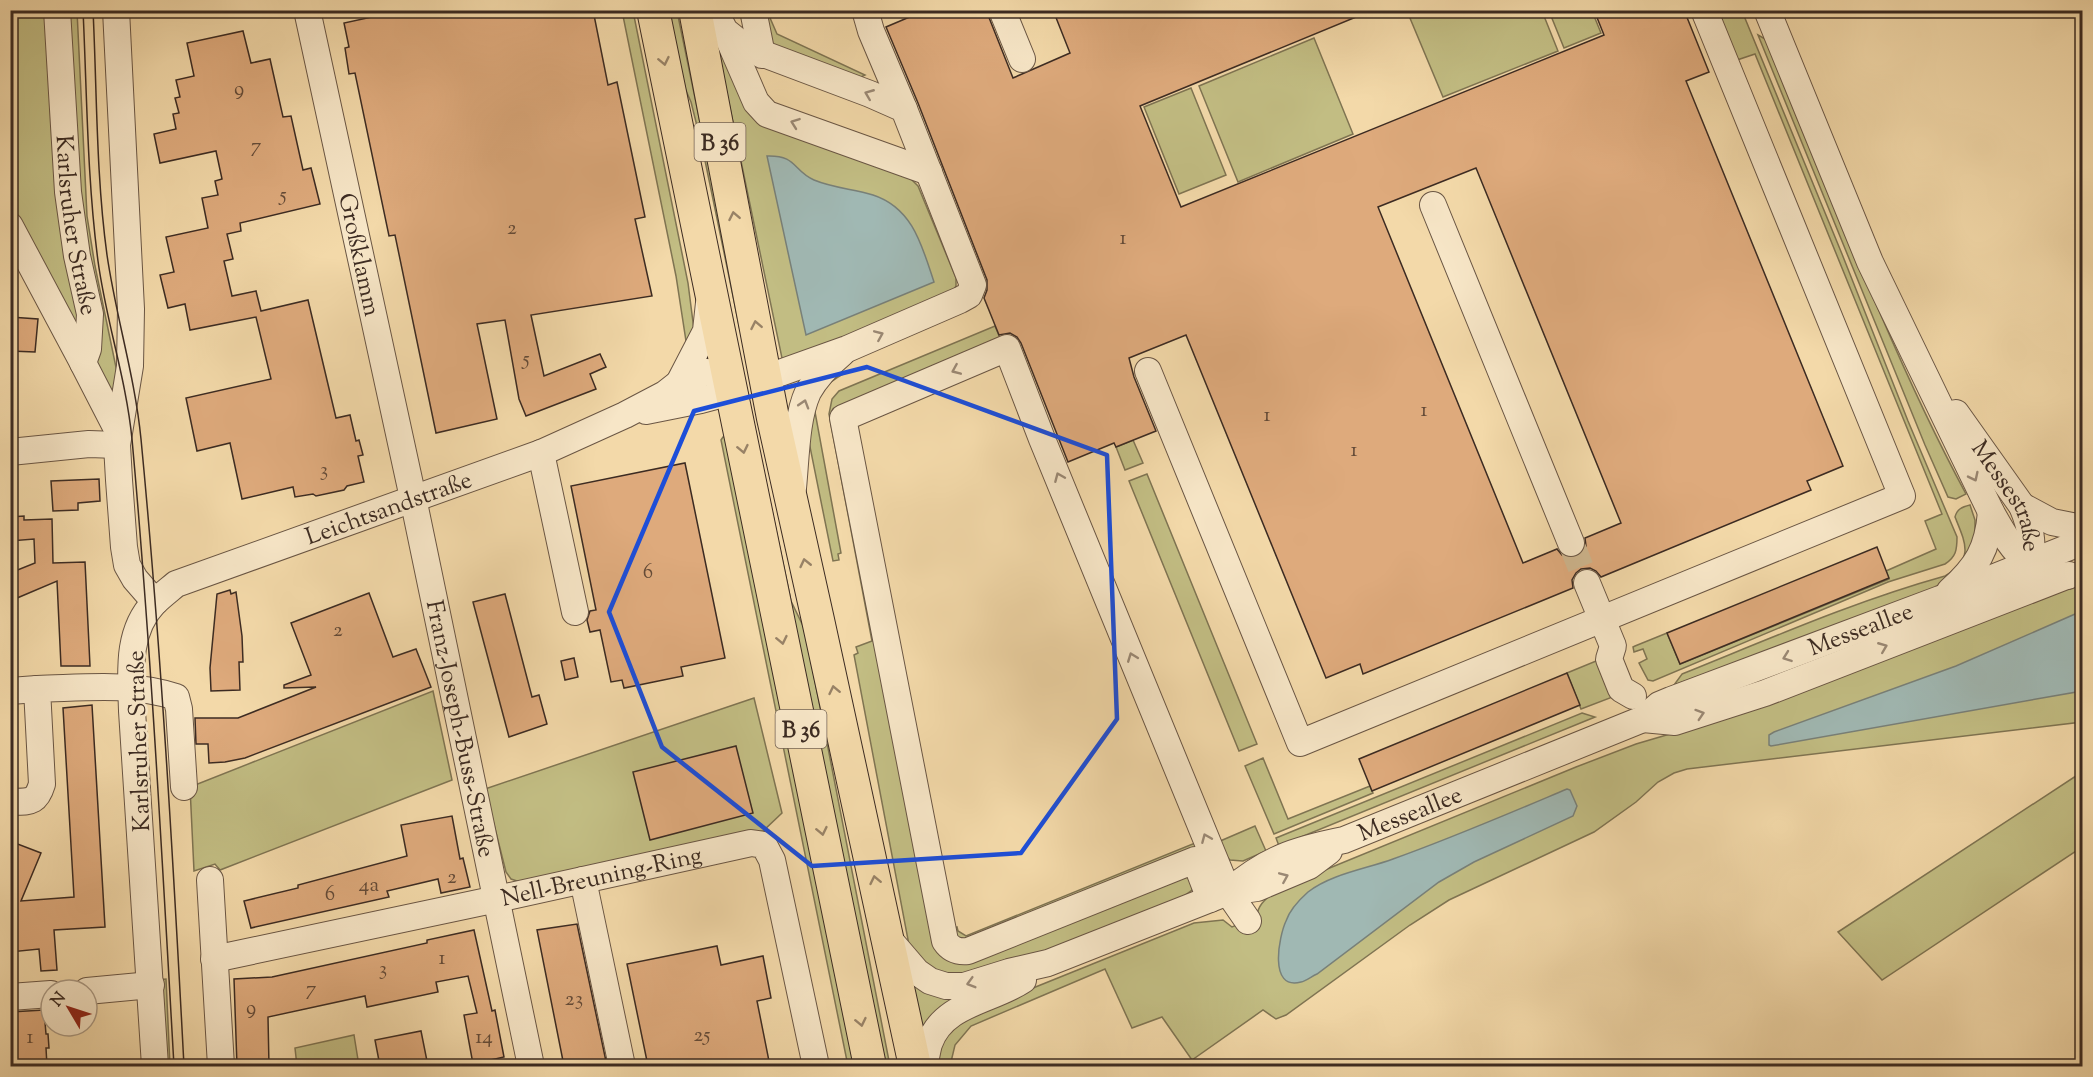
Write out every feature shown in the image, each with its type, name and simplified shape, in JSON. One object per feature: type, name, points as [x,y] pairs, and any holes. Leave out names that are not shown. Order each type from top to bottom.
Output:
[{"type":"main road","name":"B 36","points":[[653,10],[721,339],[734,360],[751,373],[743,382]]},
{"type":"main road","name":"B 36","points":[[695,10],[743,382],[870,1066]]},
{"type":"main road","name":"B 36","points":[[743,382],[773,418],[915,1066]]},
{"type":"street","name":"Karlsruher Straße","points":[[57,10],[68,192],[76,256],[90,314],[88,349],[83,363],[117,438]]},
{"type":"street","name":"Karlsruher Straße","points":[[116,10],[131,309],[130,366],[117,438],[124,548],[127,565],[135,579],[155,602],[134,638],[131,657],[155,1066]]},
{"type":"street","name":"Großklamm","points":[[308,10],[413,498]]},
{"type":"street","points":[[753,10],[762,55]]},
{"type":"street","points":[[1002,10],[1022,59]]},
{"type":"street","points":[[1148,371],[1300,743],[1902,496],[1704,10]]},
{"type":"street","name":"Messestraße","points":[[1767,10],[1870,262],[1991,512],[2011,547],[2030,564]]},
{"type":"street","points":[[719,21],[745,47],[904,109]]},
{"type":"street","points":[[719,21],[756,102],[767,114],[929,172]]},
{"type":"street","points":[[743,382],[847,349],[969,295],[973,285],[868,21]]},
{"type":"street","points":[[1433,205],[1571,543]]},
{"type":"street","points":[[10,226],[83,363]]},
{"type":"street","name":"Leichtsandstraße","points":[[679,383],[706,331],[710,284]]},
{"type":"street","points":[[1219,896],[1007,348],[843,418],[945,941],[949,947],[961,952],[968,951],[1195,860],[1219,896],[1248,921]]},
{"type":"street","points":[[792,504],[802,411],[808,391],[825,368],[847,349]]},
{"type":"street","name":"Messestraße","points":[[1922,367],[2022,506],[2028,519],[2033,544],[2030,564]]},
{"type":"street","name":"Leichtsandstraße","points":[[155,602],[176,584],[541,453],[625,415],[664,394],[679,383],[706,372],[743,382]]},
{"type":"street","name":"Leichtsandstraße","points":[[625,415],[701,400],[743,382]]},
{"type":"street","points":[[10,452],[89,444],[117,438]]},
{"type":"street","points":[[541,453],[575,612]]},
{"type":"street","name":"Franz-Joseph-Buss-Straße","points":[[413,498],[531,1066]]},
{"type":"street","points":[[2022,506],[2052,522],[2082,528]]},
{"type":"street","points":[[1940,600],[1966,576],[1977,562],[1989,529],[1991,512]]},
{"type":"street","name":"Messeallee","points":[[887,937],[918,972],[930,981],[946,986],[964,986],[1048,963],[1219,896],[1257,888],[1309,866],[1344,840],[1643,719],[1659,705],[1940,600],[2082,542]]},
{"type":"street","points":[[2004,600],[2020,584],[2030,564],[2053,574],[2075,573]]},
{"type":"street","name":"Messeallee","points":[[1643,719],[1675,722],[1765,693],[2075,573]]},
{"type":"street","points":[[1587,583],[1613,646],[1609,659],[1621,689],[1633,696],[1643,719]]},
{"type":"street","points":[[10,691],[131,687],[162,692],[176,697],[184,787]]},
{"type":"street","points":[[10,802],[30,801],[39,796],[42,784],[37,689]]},
{"type":"street","name":"Nell-Breuning-Ring","points":[[214,959],[751,843],[764,845],[772,860],[816,1066]]},
{"type":"street","points":[[210,880],[221,1066]]},
{"type":"street","points":[[583,880],[622,1066]]},
{"type":"street","name":"Messeallee","points":[[924,1066],[929,1043],[946,1017],[959,1009],[1009,989],[1048,963]]},
{"type":"street","points":[[99,990],[151,985]]},
{"type":"street","points":[[10,997],[39,995]]},
{"type":"highlighted area","points":[[867,367],[1107,455],[1117,719],[1021,853],[812,866],[662,747],[609,612],[694,411]]},
{"type":"shaded area","points":[[11,11],[54,11],[82,307],[78,324],[67,323],[11,213]]},
{"type":"shaded area","points":[[61,11],[77,11],[87,216],[118,377],[113,396],[91,369]]},
{"type":"shaded area","points":[[622,11],[633,11],[688,283],[694,330],[689,345],[686,341],[676,276]]},
{"type":"shaded area","points":[[664,11],[677,11],[743,330],[740,330],[702,146],[691,102],[680,77]]},
{"type":"shaded area","points":[[763,11],[767,11],[777,34],[865,75],[857,79],[785,55],[772,43]]},
{"type":"shaded area","points":[[1407,11],[1542,11],[1558,51],[1443,97]]},
{"type":"shaded area","points":[[1549,11],[1592,11],[1601,33],[1564,48]]},
{"type":"shaded area","points":[[1716,11],[1742,11],[1957,537],[1957,546],[1954,556],[1945,564],[1888,582],[1653,681],[1648,680],[1639,663],[1647,659],[1643,649],[1634,652],[1633,647],[1667,633],[1680,664],[1889,579],[1886,571],[1936,549],[1925,521],[1942,514],[1755,54],[1737,60]]},
{"type":"shaded area","points":[[1758,35],[1767,40],[1777,58],[1889,333],[1966,494],[1956,499],[1948,497],[1925,445]]},
{"type":"shaded area","points":[[1314,38],[1353,134],[1238,182],[1199,86]]},
{"type":"shaded area","points":[[716,41],[745,100],[908,176],[918,186],[956,278],[956,286],[952,293],[783,363]]},
{"type":"shaded area","points":[[1191,88],[1226,175],[1179,194],[1144,107]]},
{"type":"shaded area","points":[[995,326],[1002,343],[833,415],[940,951],[1185,872],[1194,881],[1192,890],[1180,899],[978,977],[963,979],[929,970],[909,945],[854,655],[858,653],[856,647],[872,641],[829,414],[832,399],[839,391]]},
{"type":"shaded area","points":[[843,374],[823,389],[815,412],[841,553],[838,554],[839,560],[833,561],[807,422],[824,380]]},
{"type":"shaded area","points":[[751,411],[791,601],[805,630],[890,1066],[881,1066]]},
{"type":"shaded area","points":[[725,437],[858,1066],[848,1066],[721,440]]},
{"type":"shaded area","points":[[1133,440],[1143,463],[1125,470],[1116,447]]},
{"type":"shaded area","points":[[1147,474],[1257,744],[1239,751],[1129,481]]},
{"type":"shaded area","points":[[1970,505],[1975,520],[1975,545],[1952,580],[1923,594],[1846,624],[1674,685],[1682,674],[1780,634],[1878,597],[1945,576],[1954,570],[1964,557],[1964,543],[1955,517],[1960,509]]},
{"type":"shaded area","points":[[2082,577],[2082,722],[1687,769],[1658,782],[1636,802],[1594,832],[1449,900],[1410,925],[1286,1015],[1276,1019],[1263,1010],[1192,1060],[1162,1017],[1132,1028],[1105,969],[971,1026],[955,1045],[950,1066],[934,1066],[944,1036],[971,1013],[1194,923],[1223,920],[1232,927],[1257,917],[1261,905],[1276,890],[1576,767],[1636,744],[1748,711]]},
{"type":"shaded area","points":[[1596,661],[1600,662],[1613,694],[1610,698],[1581,709],[1567,673]]},
{"type":"shaded area","points":[[433,691],[452,780],[220,870],[215,864],[194,871],[190,787]]},
{"type":"shaded area","points":[[754,698],[782,813],[763,831],[520,882],[511,879],[506,872],[485,789]]},
{"type":"shaded area","points":[[1582,713],[1595,717],[1279,846],[1276,838]]},
{"type":"shaded area","points":[[1263,758],[1288,819],[1370,786],[1373,793],[1274,834],[1245,766]]},
{"type":"shaded area","points":[[2082,772],[2082,847],[1882,980],[1838,932]]},
{"type":"shaded area","points":[[1255,826],[1266,851],[1243,861],[1230,860],[1223,853],[1218,842]]},
{"type":"shaded area","points":[[1200,841],[1201,846],[968,942],[953,935],[953,928],[957,927],[958,931],[966,936]]},
{"type":"shaded area","points":[[906,976],[929,993],[942,997],[958,996],[922,1037]]},
{"type":"shaded area","points":[[166,979],[170,1066],[162,1066],[156,980]]},
{"type":"shaded area","points":[[354,1035],[359,1066],[297,1066],[295,1048]]},
{"type":"water","points":[[767,156],[777,156],[790,161],[814,180],[873,195],[898,209],[907,219],[920,242],[934,282],[806,335]]},
{"type":"water","points":[[2082,611],[2082,691],[1769,745],[1769,735],[1774,732],[1956,666]]},
{"type":"water","points":[[1567,789],[1570,790],[1577,806],[1573,816],[1474,862],[1439,882],[1305,981],[1291,983],[1284,978],[1278,960],[1283,928],[1295,905],[1308,892],[1338,876],[1437,843]]},
{"type":"building","points":[[404,10],[593,10],[608,85],[617,82],[645,217],[635,219],[652,296],[531,315],[544,376],[600,354],[606,367],[590,374],[596,389],[526,416],[519,399],[505,320],[477,324],[497,419],[436,433],[395,235],[389,236],[355,73],[349,74],[345,48],[349,47],[344,23]]},
{"type":"building","points":[[926,10],[986,10],[1013,78],[1070,53],[1053,10],[1373,10],[1140,106],[1181,207],[1604,35],[1594,10],[1684,10],[1709,72],[1686,81],[1843,466],[1807,481],[1811,490],[1601,577],[1590,568],[1581,569],[1572,580],[1573,588],[1363,674],[1360,664],[1326,678],[1186,335],[1129,358],[1134,377],[1156,431],[1116,447],[1114,443],[1068,462],[1021,343],[1010,333],[999,335],[984,298],[987,280],[886,27]],"holes":[[[1476,168],[1621,523],[1585,538],[1586,546],[1583,552],[1576,557],[1570,558],[1562,555],[1557,549],[1523,563],[1378,207]]]},
{"type":"building","points":[[243,31],[251,63],[270,59],[283,117],[291,116],[303,170],[311,168],[320,204],[240,223],[241,231],[227,234],[233,259],[224,261],[232,296],[256,291],[261,311],[308,300],[336,418],[350,415],[356,441],[359,440],[363,455],[358,456],[364,482],[347,486],[344,490],[316,496],[313,494],[295,497],[293,487],[242,499],[230,443],[197,451],[186,398],[271,379],[256,317],[190,330],[185,304],[168,308],[160,275],[174,272],[166,237],[208,228],[202,198],[218,195],[215,181],[222,179],[216,151],[160,163],[154,134],[176,129],[173,114],[179,113],[175,98],[180,97],[176,80],[194,76],[187,43]]},
{"type":"building","points":[[10,317],[38,319],[35,352],[10,351]]},
{"type":"building","points":[[685,463],[725,658],[681,667],[683,676],[624,688],[622,680],[611,682],[600,630],[590,632],[587,620],[590,611],[596,610],[571,486]]},
{"type":"building","points":[[99,479],[100,501],[78,503],[78,510],[53,511],[51,481]]},
{"type":"building","points":[[24,516],[24,520],[52,519],[53,563],[85,562],[90,666],[61,666],[57,581],[10,601],[10,573],[35,563],[34,539],[10,541],[10,517]]},
{"type":"building","points":[[1877,547],[1889,578],[1680,664],[1667,633]]},
{"type":"building","points":[[230,590],[231,594],[236,592],[242,636],[243,662],[239,662],[240,690],[211,691],[210,668],[217,594]]},
{"type":"building","points":[[369,593],[393,657],[416,649],[431,687],[245,758],[209,763],[208,744],[196,744],[195,718],[238,718],[316,687],[284,688],[284,685],[311,675],[291,623]]},
{"type":"building","points":[[505,594],[532,697],[539,695],[547,724],[509,737],[473,602]]},
{"type":"building","points":[[574,658],[578,677],[565,680],[561,661]]},
{"type":"building","points":[[1567,673],[1580,705],[1372,791],[1359,759]]},
{"type":"building","points":[[92,705],[105,927],[54,930],[57,970],[41,971],[39,949],[10,952],[10,841],[41,853],[21,901],[74,897],[63,708]]},
{"type":"building","points":[[736,746],[753,813],[650,840],[633,772]]},
{"type":"building","points":[[452,816],[460,859],[463,858],[470,887],[441,893],[438,879],[387,891],[389,897],[251,928],[244,901],[298,888],[298,885],[407,856],[401,825]]},
{"type":"building","points":[[577,924],[607,1066],[564,1066],[537,930]]},
{"type":"building","points":[[474,930],[492,1011],[495,1010],[504,1057],[473,1064],[464,1015],[477,1013],[468,976],[436,982],[438,992],[367,1007],[365,996],[268,1017],[269,1066],[237,1066],[234,979],[272,977],[427,943],[427,940]]},
{"type":"building","points":[[717,946],[721,965],[763,956],[771,998],[757,1001],[770,1066],[648,1066],[627,964]]},
{"type":"building","points":[[39,1010],[39,1038],[48,1038],[49,1048],[46,1048],[47,1066],[14,1066],[10,1012]]},
{"type":"building","points":[[421,1031],[428,1066],[380,1066],[375,1040]]},
{"type":"tunnel","points":[[1571,543],[1587,583]]},
{"type":"tram line","points":[[83,10],[89,167],[94,230],[106,306],[129,416],[139,517],[156,752],[174,1066]]},
{"type":"tram line","points":[[93,10],[103,225],[138,416],[155,595],[184,1066]]}]
